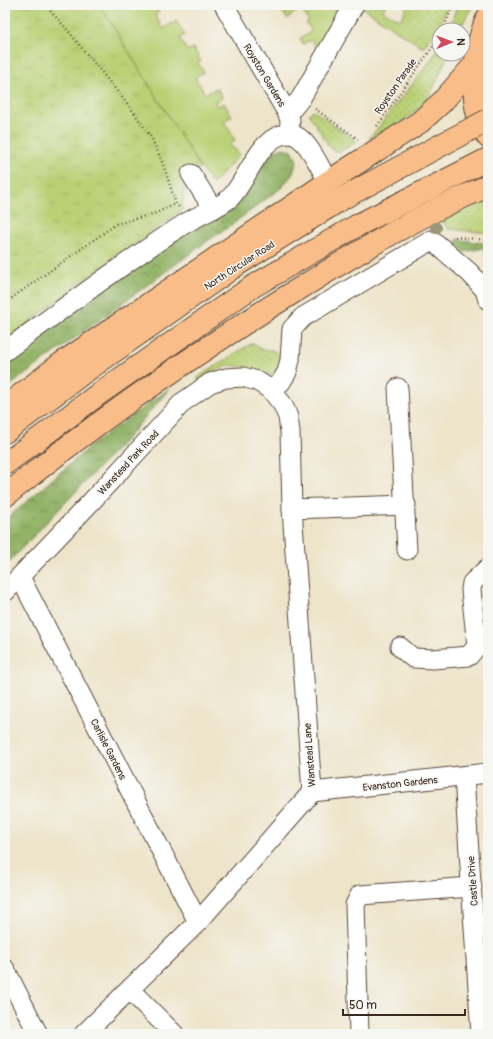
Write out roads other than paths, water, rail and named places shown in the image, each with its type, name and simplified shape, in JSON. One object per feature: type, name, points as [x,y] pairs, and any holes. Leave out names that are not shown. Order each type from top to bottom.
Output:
[{"type":"highway","points":[[488,17],[481,34],[475,64],[475,93],[477,111],[484,132],[488,137]]},
{"type":"highway","points":[[5,407],[62,363],[328,182],[420,122],[442,102],[475,64]]},
{"type":"highway","name":"North Circular Road","points":[[5,432],[83,373],[238,264],[343,198],[488,120]]},
{"type":"highway","points":[[5,464],[100,393],[252,287],[358,225],[488,159]]},
{"type":"highway","points":[[5,496],[106,418],[250,319],[322,274],[405,227],[457,199],[488,186]]},
{"type":"street","name":"Royston Gardens","points":[[224,5],[288,114],[290,120],[289,134]]},
{"type":"street","points":[[288,114],[301,98],[354,5]]},
{"type":"street","points":[[5,351],[106,276],[184,224],[222,204],[233,195],[241,185],[263,148],[280,136],[289,134],[297,136],[307,145],[328,182]]},
{"type":"street","points":[[191,174],[213,209]]},
{"type":"street","points":[[271,390],[281,382],[287,372],[290,360],[292,329],[302,317],[432,240],[470,273],[485,290],[488,300]]},
{"type":"street","name":"Wanstead Park Road","points":[[5,592],[183,402],[210,383],[226,378],[243,377],[257,380],[271,390]]},
{"type":"street","points":[[398,388],[406,505],[407,550]]},
{"type":"street","name":"Wanstead Lane","points":[[84,1034],[198,922],[312,792],[292,509],[288,417],[282,405],[271,390]]},
{"type":"street","points":[[292,509],[406,505]]},
{"type":"street","points":[[400,647],[413,658],[433,659],[469,656],[477,646],[471,590],[472,583],[488,568]]},
{"type":"street","name":"Carlisle Gardens","points":[[20,577],[198,922]]},
{"type":"street","name":"Evanston Gardens","points":[[312,792],[488,773]]},
{"type":"street","name":"Castle Drive","points":[[464,776],[481,1034]]},
{"type":"street","points":[[359,1034],[355,905],[360,895],[472,888]]},
{"type":"street","points":[[5,969],[38,1034]]},
{"type":"street","points":[[130,990],[174,1034]]}]
